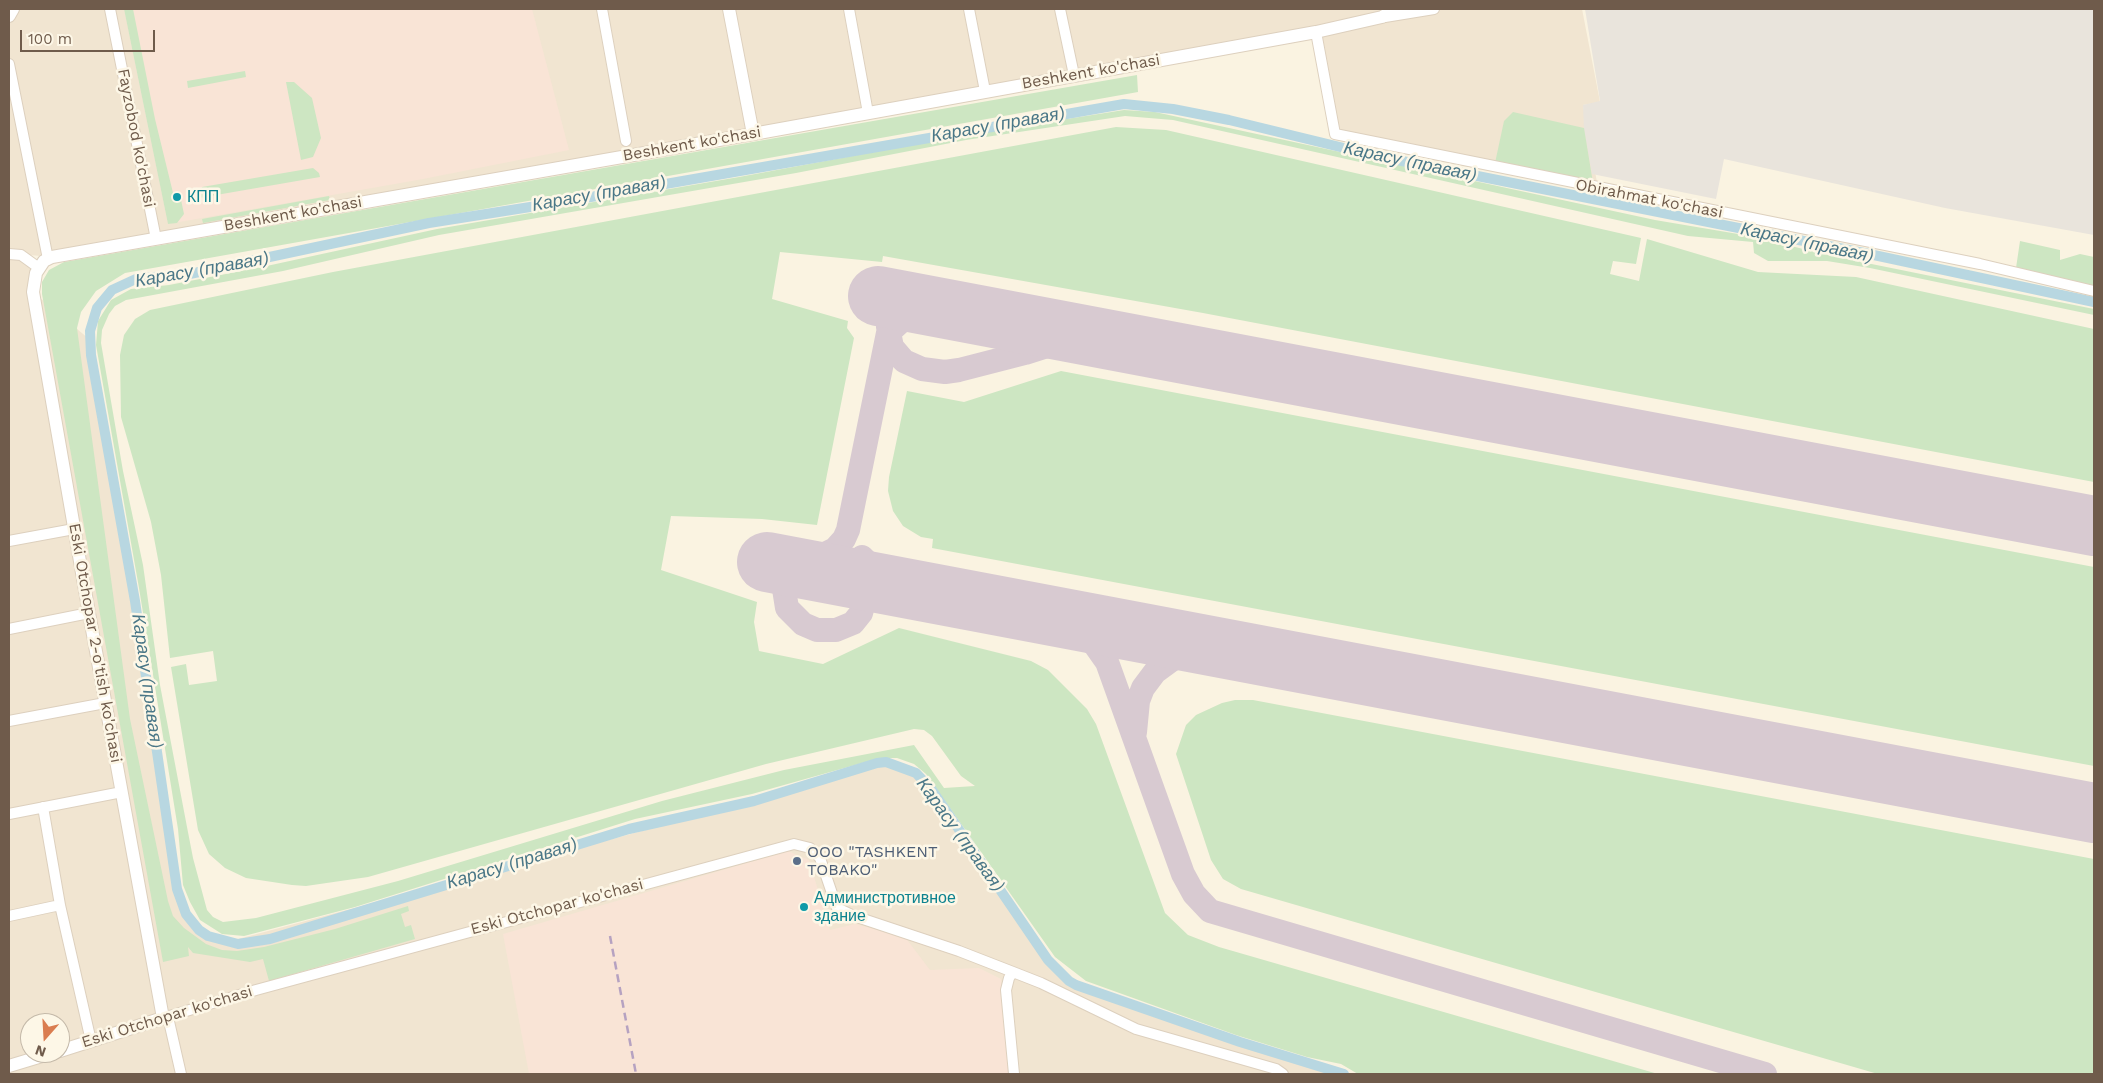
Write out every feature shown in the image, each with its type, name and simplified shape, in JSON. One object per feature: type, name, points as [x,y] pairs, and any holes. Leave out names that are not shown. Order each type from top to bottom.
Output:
[{"type":"street","points":[[9,16],[13,9]]},
{"type":"street","name":"Fayzobod ko'chasi","points":[[110,9],[156,239]]},
{"type":"street","points":[[602,9],[626,141]]},
{"type":"street","points":[[729,9],[753,134]]},
{"type":"street","points":[[849,9],[868,113]]},
{"type":"street","points":[[970,9],[985,91]]},
{"type":"street","points":[[1060,9],[1074,75]]},
{"type":"street","name":"Beshkent ko'chasi","points":[[48,259],[1316,32],[1382,17],[1402,10],[1434,9]]},
{"type":"street","name":"Obirahmat ko'chasi","points":[[1316,32],[1335,134],[1980,264],[2094,291]]},
{"type":"street","points":[[9,64],[48,259],[38,268],[21,254],[9,254]]},
{"type":"street","name":"Eski Otchopar 2-o'tish ko'chasi","points":[[38,268],[34,279],[33,292],[74,529],[165,1017],[181,1074]]},
{"type":"street","points":[[9,541],[74,529]]},
{"type":"street","points":[[9,629],[89,613]]},
{"type":"street","points":[[9,721],[105,703]]},
{"type":"street","points":[[9,814],[122,792]]},
{"type":"street","points":[[42,807],[60,905],[91,1041]]},
{"type":"street","name":"Eski Otchopar ko'chasi","points":[[70,1048],[256,990],[790,844],[806,846],[817,854],[822,862],[837,908],[854,916],[959,951],[1041,983],[1136,1029],[1276,1069],[1283,1074]]},
{"type":"street","points":[[9,916],[60,905]]},
{"type":"street","points":[[1013,972],[1009,978],[1006,990],[1014,1074]]},
{"type":"shaded area","points":[[9,9],[1582,9],[1600,102],[1583,105],[1598,188],[1335,134],[1316,32],[52,257],[18,254],[39,268],[33,292],[89,339],[135,601],[178,897],[191,922],[208,936],[227,942],[754,801],[877,763],[886,762],[916,773],[932,790],[1048,960],[1069,981],[1240,1042],[1344,1074],[9,1074]]},
{"type":"shaded area","points":[[124,9],[532,9],[569,150],[423,179],[168,224]]},
{"type":"shaded area","points":[[1585,9],[2094,9],[2094,235],[1945,208],[1724,159],[1716,199],[1592,174],[1584,130],[1583,105],[1600,101]]},
{"type":"shaded area","points":[[788,851],[809,860],[830,930],[855,924],[905,937],[930,970],[979,968],[1001,979],[1009,1074],[529,1074],[503,934]]},
{"type":"green space","points":[[124,9],[133,9],[155,119],[175,201],[181,200],[184,214],[177,223],[168,224]]},
{"type":"green space","points":[[245,71],[246,77],[188,88],[187,81]]},
{"type":"green space","points":[[1137,75],[1138,92],[125,273],[96,291],[81,312],[77,328],[130,719],[168,901],[173,916],[184,928],[206,944],[222,950],[237,951],[264,947],[335,929],[408,906],[409,911],[401,914],[405,927],[411,925],[415,939],[269,981],[263,959],[250,962],[193,953],[188,947],[189,956],[163,962],[42,294],[42,282],[49,270],[64,262]]},
{"type":"green space","points":[[286,82],[294,82],[312,98],[321,138],[313,157],[301,160]]},
{"type":"green space","points":[[1124,110],[1155,112],[1655,220],[1750,236],[1832,256],[2094,309],[2094,315],[1870,268],[1827,261],[1768,261],[1754,253],[1753,242],[1688,236],[1173,120],[1125,116],[966,140],[796,173],[439,235],[283,271],[126,300],[115,306],[109,314],[102,330],[101,343],[123,471],[143,565],[160,685],[193,858],[207,910],[213,917],[223,922],[256,918],[398,881],[662,801],[784,770],[914,745],[944,788],[975,786],[961,776],[932,736],[924,730],[914,729],[766,764],[368,877],[306,886],[246,878],[225,868],[209,854],[198,830],[171,667],[186,664],[189,685],[217,681],[213,651],[170,658],[161,575],[151,522],[121,417],[120,355],[124,335],[135,319],[150,310],[333,272],[1116,127],[1166,130],[1641,238],[1636,264],[1613,261],[1610,274],[1639,281],[1647,239],[1758,272],[1856,277],[2094,329],[2094,482],[1203,313],[883,256],[882,262],[780,252],[772,299],[848,321],[847,328],[854,338],[817,525],[762,519],[671,516],[661,570],[757,602],[754,622],[759,651],[823,664],[899,628],[1031,661],[1048,670],[1087,709],[1096,724],[1165,913],[1188,935],[1219,947],[1658,1074],[1358,1074],[1341,1064],[1307,1057],[1236,1035],[1086,981],[1055,957],[926,774],[914,764],[897,758],[880,758],[752,794],[635,819],[355,907],[244,936],[222,934],[200,920],[183,885],[178,829],[139,588],[96,345],[98,321],[111,300],[131,289],[169,285],[262,267],[437,229],[739,177],[965,135]]},
{"type":"green space","points":[[1513,112],[1584,128],[1593,183],[1495,163],[1504,121]]},
{"type":"green space","points":[[313,168],[319,173],[320,177],[199,198],[202,187]]},
{"type":"green space","points":[[329,196],[330,200],[203,223],[202,219]]},
{"type":"green space","points":[[2020,241],[2060,250],[2060,260],[2080,254],[2094,257],[2094,286],[2016,268]]},
{"type":"green space","points":[[1061,371],[2094,567],[2094,766],[932,548],[933,539],[921,537],[903,526],[893,511],[888,491],[889,477],[907,391],[964,402]]},
{"type":"green space","points":[[1235,700],[1253,700],[2094,859],[2094,1074],[1878,1074],[1241,889],[1223,879],[1211,860],[1176,754],[1186,725],[1196,715],[1222,703]]},
{"type":"waterway","name":"Карасу (правая)","points":[[1344,1074],[1240,1042],[1069,981],[1048,960],[932,790],[916,773],[886,762],[877,763],[754,801],[629,829],[270,939],[238,944],[208,936],[199,930],[186,914],[177,889],[135,601],[91,355],[90,331],[97,308],[112,290],[138,278],[185,275],[429,223],[568,201],[1124,104],[1173,109],[1229,120],[1377,156],[1869,254],[2094,302]]},
{"type":"taxiway","points":[[924,292],[941,295],[969,313]]},
{"type":"taxiway","points":[[864,560],[868,579],[867,591],[861,613],[853,623],[836,630],[817,630],[803,624],[787,608],[784,589],[789,575],[800,566],[835,549],[844,539],[848,530],[888,333],[909,314],[937,307]]},
{"type":"taxiway","points":[[888,327],[892,347],[904,361],[922,369],[945,372],[1025,353],[1075,337],[1096,337]]},
{"type":"taxiway","points":[[862,557],[883,578],[917,591]]},
{"type":"taxiway","points":[[1039,614],[1065,622],[1083,633],[1095,645],[1107,662],[1183,874],[1194,894],[1210,911],[1765,1074]]},
{"type":"taxiway","points":[[1135,732],[1138,701],[1143,688],[1155,672],[1186,652],[1224,649]]},
{"type":"runway","points":[[878,296],[2094,526]]},
{"type":"runway","points":[[767,562],[2094,813]]},
{"type":"railway","points":[[610,936],[636,1074]]},
{"type":"place","name":"КПП","points":[[177,197]]},
{"type":"place","name":"OOO \"TASHKENT TOBAKO\"","points":[[797,861]]},
{"type":"place","name":"Администротивное здание","points":[[804,907]]}]
